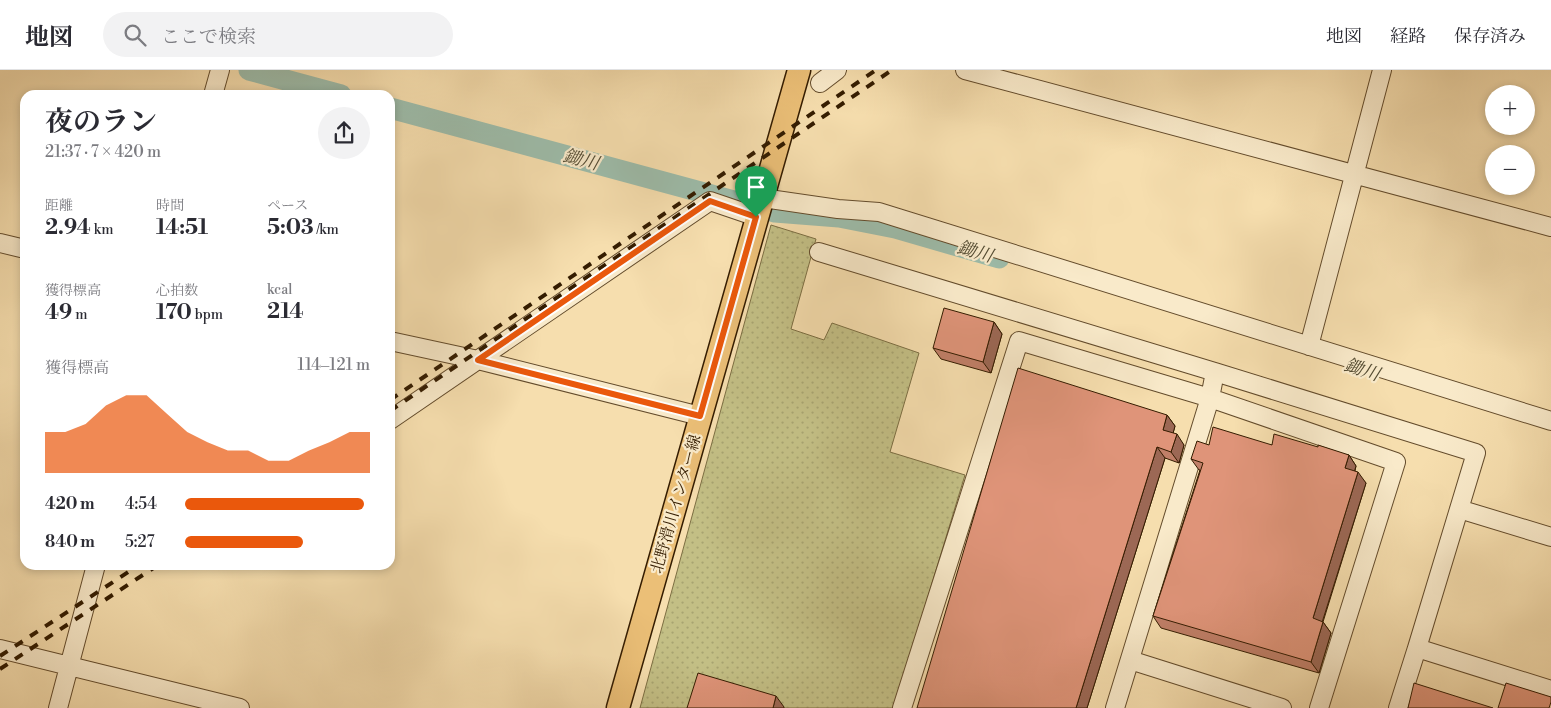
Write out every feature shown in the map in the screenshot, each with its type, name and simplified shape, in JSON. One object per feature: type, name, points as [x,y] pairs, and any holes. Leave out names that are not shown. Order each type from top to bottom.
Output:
[{"type":"main road","name":"北野滑川インター線","points":[[618,708],[798,70]]},
{"type":"street","points":[[214,90],[220,70]]},
{"type":"street","points":[[820,83],[837,70]]},
{"type":"street","points":[[966,70],[1551,227]]},
{"type":"street","points":[[1309,346],[1382,70]]},
{"type":"street","points":[[395,417],[710,201],[759,207],[838,208],[879,212],[1551,421]]},
{"type":"street","points":[[0,243],[20,248]]},
{"type":"street","points":[[819,252],[1476,453],[1398,708]]},
{"type":"street","points":[[902,708],[1019,341],[1210,398],[1396,462],[1319,708]]},
{"type":"street","points":[[395,342],[478,360],[700,416]]},
{"type":"street","points":[[1115,708],[1210,398],[1215,372]]},
{"type":"street","points":[[1459,508],[1551,537]]},
{"type":"street","points":[[58,708],[95,570]]},
{"type":"street","points":[[1416,648],[1551,690]]},
{"type":"street","points":[[0,649],[240,708]]},
{"type":"street","points":[[1130,660],[1282,708]]},
{"type":"shaded area","points":[[771,225],[816,239],[791,329],[824,340],[832,323],[919,353],[890,452],[965,475],[894,708],[640,708]]},
{"type":"building","points":[[944,308],[994,322],[983,362],[933,348]]},
{"type":"building","points":[[1018,368],[1167,415],[1163,430],[1177,434],[1171,452],[1157,447],[1076,708],[917,708]]},
{"type":"building","points":[[1213,427],[1272,445],[1274,434],[1318,447],[1318,445],[1349,455],[1345,468],[1358,472],[1313,618],[1323,622],[1311,662],[1153,616],[1203,463],[1191,459],[1197,441],[1209,445]]},
{"type":"building","points":[[698,673],[776,696],[773,708],[687,708]]},
{"type":"building","points":[[1414,683],[1493,708],[1408,708]]},
{"type":"building","points":[[1506,683],[1551,697],[1549,708],[1498,708]]},
{"type":"waterway","name":"鋤川","points":[[249,70],[323,90]]},
{"type":"waterway","name":"鋤川","points":[[395,109],[775,212],[839,217],[895,228],[999,258]]},
{"type":"railway","points":[[395,397],[876,70]]},
{"type":"railway","points":[[395,408],[892,70]]},
{"type":"railway","points":[[0,656],[131,570]]},
{"type":"railway","points":[[0,669],[150,570]]},
{"type":"route","points":[[710,201],[756,217],[700,416],[478,360],[710,201]]}]
